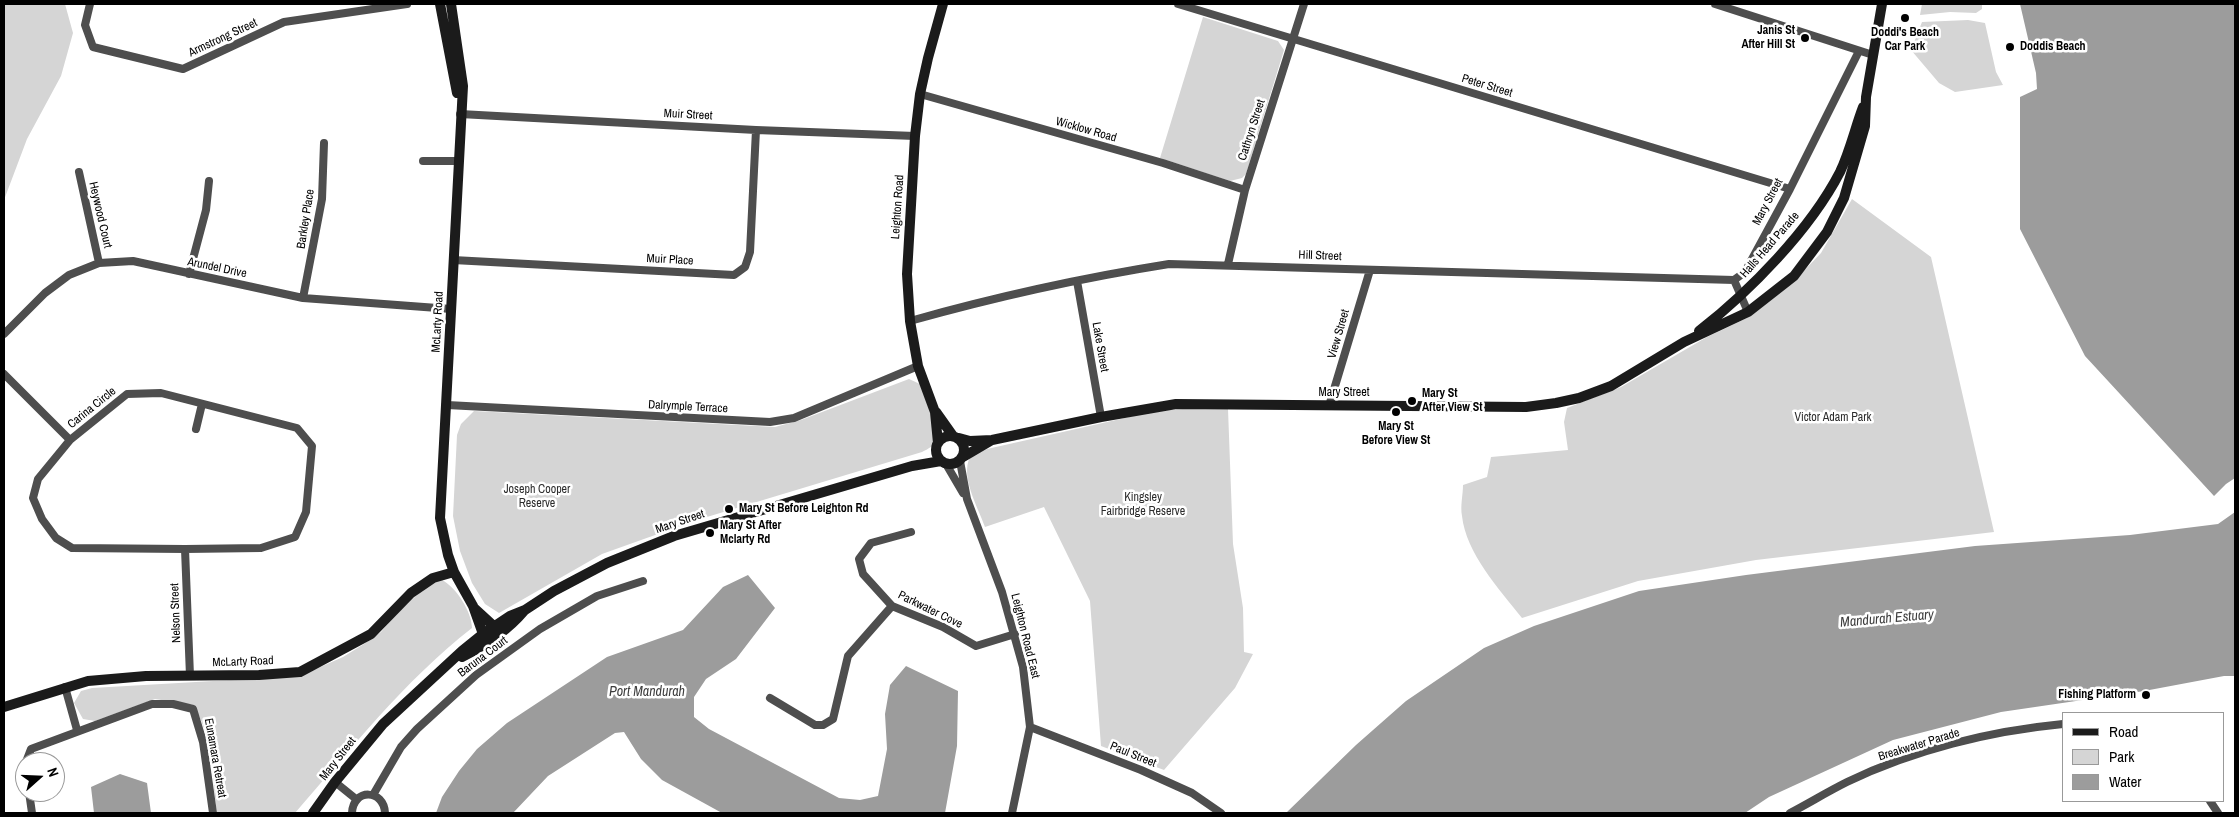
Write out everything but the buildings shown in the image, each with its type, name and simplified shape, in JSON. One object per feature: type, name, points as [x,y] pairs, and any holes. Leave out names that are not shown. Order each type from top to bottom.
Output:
[{"type":"street","name":"Armstrong Street","points":[[90,4],[85,25],[94,47],[183,69],[284,22],[407,4]]},
{"type":"street","name":"McLarty Road","points":[[440,4],[460,114]]},
{"type":"street","name":"McLarty Road","points":[[451,4],[463,86],[460,114],[440,518],[448,555],[454,572],[486,637]]},
{"type":"street","name":"Leighton Road","points":[[937,446],[935,412],[918,366],[910,321],[907,274],[915,136],[920,94],[943,4]]},
{"type":"street","name":"Peter Street","points":[[1178,4],[1790,189]]},
{"type":"street","name":"Cathryn Street","points":[[1228,264],[1234,231],[1245,190],[1304,4]]},
{"type":"street","points":[[1715,4],[1873,55]]},
{"type":"street","name":"Halls Head Parade","points":[[1866,97],[1846,157],[1826,194],[1770,266],[1740,296],[1748,312],[1794,276],[1827,232],[1844,198],[1865,126],[1866,97],[1882,4]]},
{"type":"street","name":"Mary Street","points":[[1734,280],[1745,272],[1790,189],[1859,51]]},
{"type":"street","name":"Wicklow Road","points":[[920,94],[1163,163],[1245,190]]},
{"type":"street","name":"Muir Street","points":[[460,114],[756,130],[915,136]]},
{"type":"street","name":"Muir Place","points":[[454,260],[734,275],[745,267],[750,252],[756,130]]},
{"type":"street","name":"Barkley Place","points":[[303,298],[322,200],[324,143]]},
{"type":"street","points":[[423,161],[459,161]]},
{"type":"street","name":"Heywood Court","points":[[79,172],[99,263]]},
{"type":"street","points":[[189,274],[206,210],[210,181]]},
{"type":"street","name":"Arundel Drive","points":[[4,334],[45,293],[69,275],[99,263],[133,261],[303,298],[451,309]]},
{"type":"street","name":"Hill Street","points":[[910,321],[992,298],[1169,264],[1228,264],[1370,270],[1734,280]]},
{"type":"street","name":"View Street","points":[[1329,406],[1370,270]]},
{"type":"street","points":[[1734,280],[1740,296]]},
{"type":"street","name":"Lake Street","points":[[1077,282],[1101,417]]},
{"type":"street","name":"Mary Street","points":[[1684,342],[1731,306],[1740,296]]},
{"type":"street","name":"Mary Street","points":[[912,466],[929,456],[944,437],[992,440],[1101,417],[1176,404],[1526,406],[1556,403],[1580,398],[1611,386],[1684,342],[1748,312]]},
{"type":"street","name":"Dalrymple Terrace","points":[[447,405],[770,422],[794,418],[918,366]]},
{"type":"street","points":[[4,374],[70,440]]},
{"type":"street","name":"Carina Circle","points":[[161,393],[297,428],[312,446],[306,512],[295,537],[261,548],[72,548],[56,538],[42,519],[33,498],[38,479],[70,440],[127,394],[161,393]]},
{"type":"street","points":[[196,429],[202,404]]},
{"type":"street","name":"Leighton Road","points":[[935,412],[956,437]]},
{"type":"street","points":[[956,437],[964,446],[962,459]]},
{"type":"street","name":"Mary Street","points":[[312,813],[383,724],[452,661],[498,629],[515,622],[525,610],[554,591],[607,563],[666,539],[912,466],[954,464],[992,440]]},
{"type":"street","points":[[937,446],[937,456],[944,463]]},
{"type":"street","name":"Leighton Road East","points":[[962,459],[967,499]]},
{"type":"street","name":"Leighton Road East","points":[[944,463],[967,499],[1002,592],[1023,667],[1030,727],[1012,813]]},
{"type":"street","name":"Parkwater Cove","points":[[911,532],[871,543],[859,559],[863,574],[892,606],[943,627],[976,646],[1014,634]]},
{"type":"street","name":"Nelson Street","points":[[185,549],[190,676]]},
{"type":"street","name":"McLarty Road","points":[[4,707],[88,680],[146,676],[259,675],[300,672],[371,634],[411,593],[433,578],[454,572]]},
{"type":"street","name":"Baruna Court","points":[[373,795],[401,747],[417,729],[476,675],[540,629],[597,596],[642,581]]},
{"type":"street","name":"McLarty Road","points":[[472,606],[498,629]]},
{"type":"street","points":[[770,698],[815,725],[822,725],[833,720],[848,656],[892,606]]},
{"type":"street","points":[[64,687],[78,730]]},
{"type":"street","name":"Eunamara Retreat","points":[[30,752],[31,749],[78,730],[152,704],[173,704],[193,709],[203,742],[213,813]]},
{"type":"street","name":"Breakwater Parade","points":[[1790,813],[1847,782],[1901,760],[1943,747],[2002,734],[2062,724]]},
{"type":"street","name":"Paul Street","points":[[1030,727],[1141,770],[1192,793],[1222,813]]},
{"type":"street","points":[[335,782],[356,799]]},
{"type":"street","points":[[352,813],[352,806],[356,799],[364,794],[373,795],[380,799],[385,807],[385,813]]},
{"type":"street","points":[[2211,802],[2218,813]]},
{"type":"green space","points":[[4,4],[65,4],[73,33],[61,76],[27,139],[4,200]]},
{"type":"green space","points":[[1922,4],[1982,4],[1982,9],[1976,13],[1950,12],[1920,15]]},
{"type":"green space","points":[[1203,17],[1278,41],[1284,50],[1246,174],[1242,178],[1230,181],[1160,158]]},
{"type":"green space","points":[[1968,20],[1985,23],[1996,72],[2003,85],[1955,92],[1939,83],[1911,50],[1922,22]]},
{"type":"green space","name":"Victor Adam Park","points":[[1852,199],[1931,257],[1994,532],[1756,560],[1638,581],[1522,618],[1494,583],[1470,543],[1461,512],[1463,485],[1487,477],[1491,457],[1568,450],[1564,422],[1567,408],[1621,387],[1707,337],[1747,318],[1797,278],[1821,253]]},
{"type":"green space","name":"Joseph Cooper Reserve","points":[[909,379],[920,384],[935,426],[936,438],[934,443],[922,452],[697,520],[602,554],[499,613],[485,604],[472,583],[460,551],[453,516],[457,435],[461,424],[474,411],[775,427],[801,420]]},
{"type":"green space","name":"Kingsley Fairbridge Reserve","points":[[1196,408],[1228,409],[1233,544],[1243,608],[1244,652],[1253,654],[1235,688],[1164,770],[1101,746],[1090,601],[1044,507],[985,527],[971,492],[967,465],[970,457],[987,449],[1156,411]]},
{"type":"green space","points":[[442,580],[458,594],[469,615],[472,628],[401,693],[295,813],[217,813],[208,744],[200,717],[193,705],[155,699],[95,721],[83,719],[74,703],[81,691],[92,688],[300,676],[343,657],[364,644],[381,632],[394,616],[430,583]]},
{"type":"water","points":[[2020,4],[2235,4],[2235,478],[2214,496],[2085,356],[2020,229],[2020,97],[2037,89],[2036,73]]},
{"type":"water","name":"Mandurah Estuary","points":[[2235,512],[2235,676],[2224,676],[2144,691],[2001,712],[1893,740],[1769,797],[1745,813],[1286,813],[1356,745],[1406,701],[1484,648],[1534,626],[1639,591],[1746,575],[1975,546],[2130,535],[2218,524]]},
{"type":"water","name":"Port Mandurah","points":[[748,575],[775,608],[736,659],[706,679],[694,697],[694,717],[709,729],[839,798],[860,800],[878,796],[887,749],[885,714],[890,685],[906,666],[958,691],[957,746],[945,813],[722,813],[662,780],[641,759],[624,732],[615,733],[548,776],[513,813],[436,813],[442,797],[459,771],[477,749],[507,723],[607,657],[683,630],[723,587]]},
{"type":"water","points":[[120,774],[147,783],[151,813],[94,813],[91,787]]},
{"type":"place","name":"Doddi's Beach Car Park","points":[[1905,18]]},
{"type":"place","name":"Janis St After Hill St","points":[[1805,38]]},
{"type":"place","name":"Doddis Beach","points":[[2010,47]]},
{"type":"place","name":"Mary St After View St","points":[[1412,401]]},
{"type":"place","name":"Mary St Before View St","points":[[1396,412]]},
{"type":"place","name":"Mary St Before Leighton Rd","points":[[729,509]]},
{"type":"place","name":"Mary St After Mclarty Rd","points":[[710,533]]},
{"type":"place","name":"Fishing Platform","points":[[2146,695]]}]
